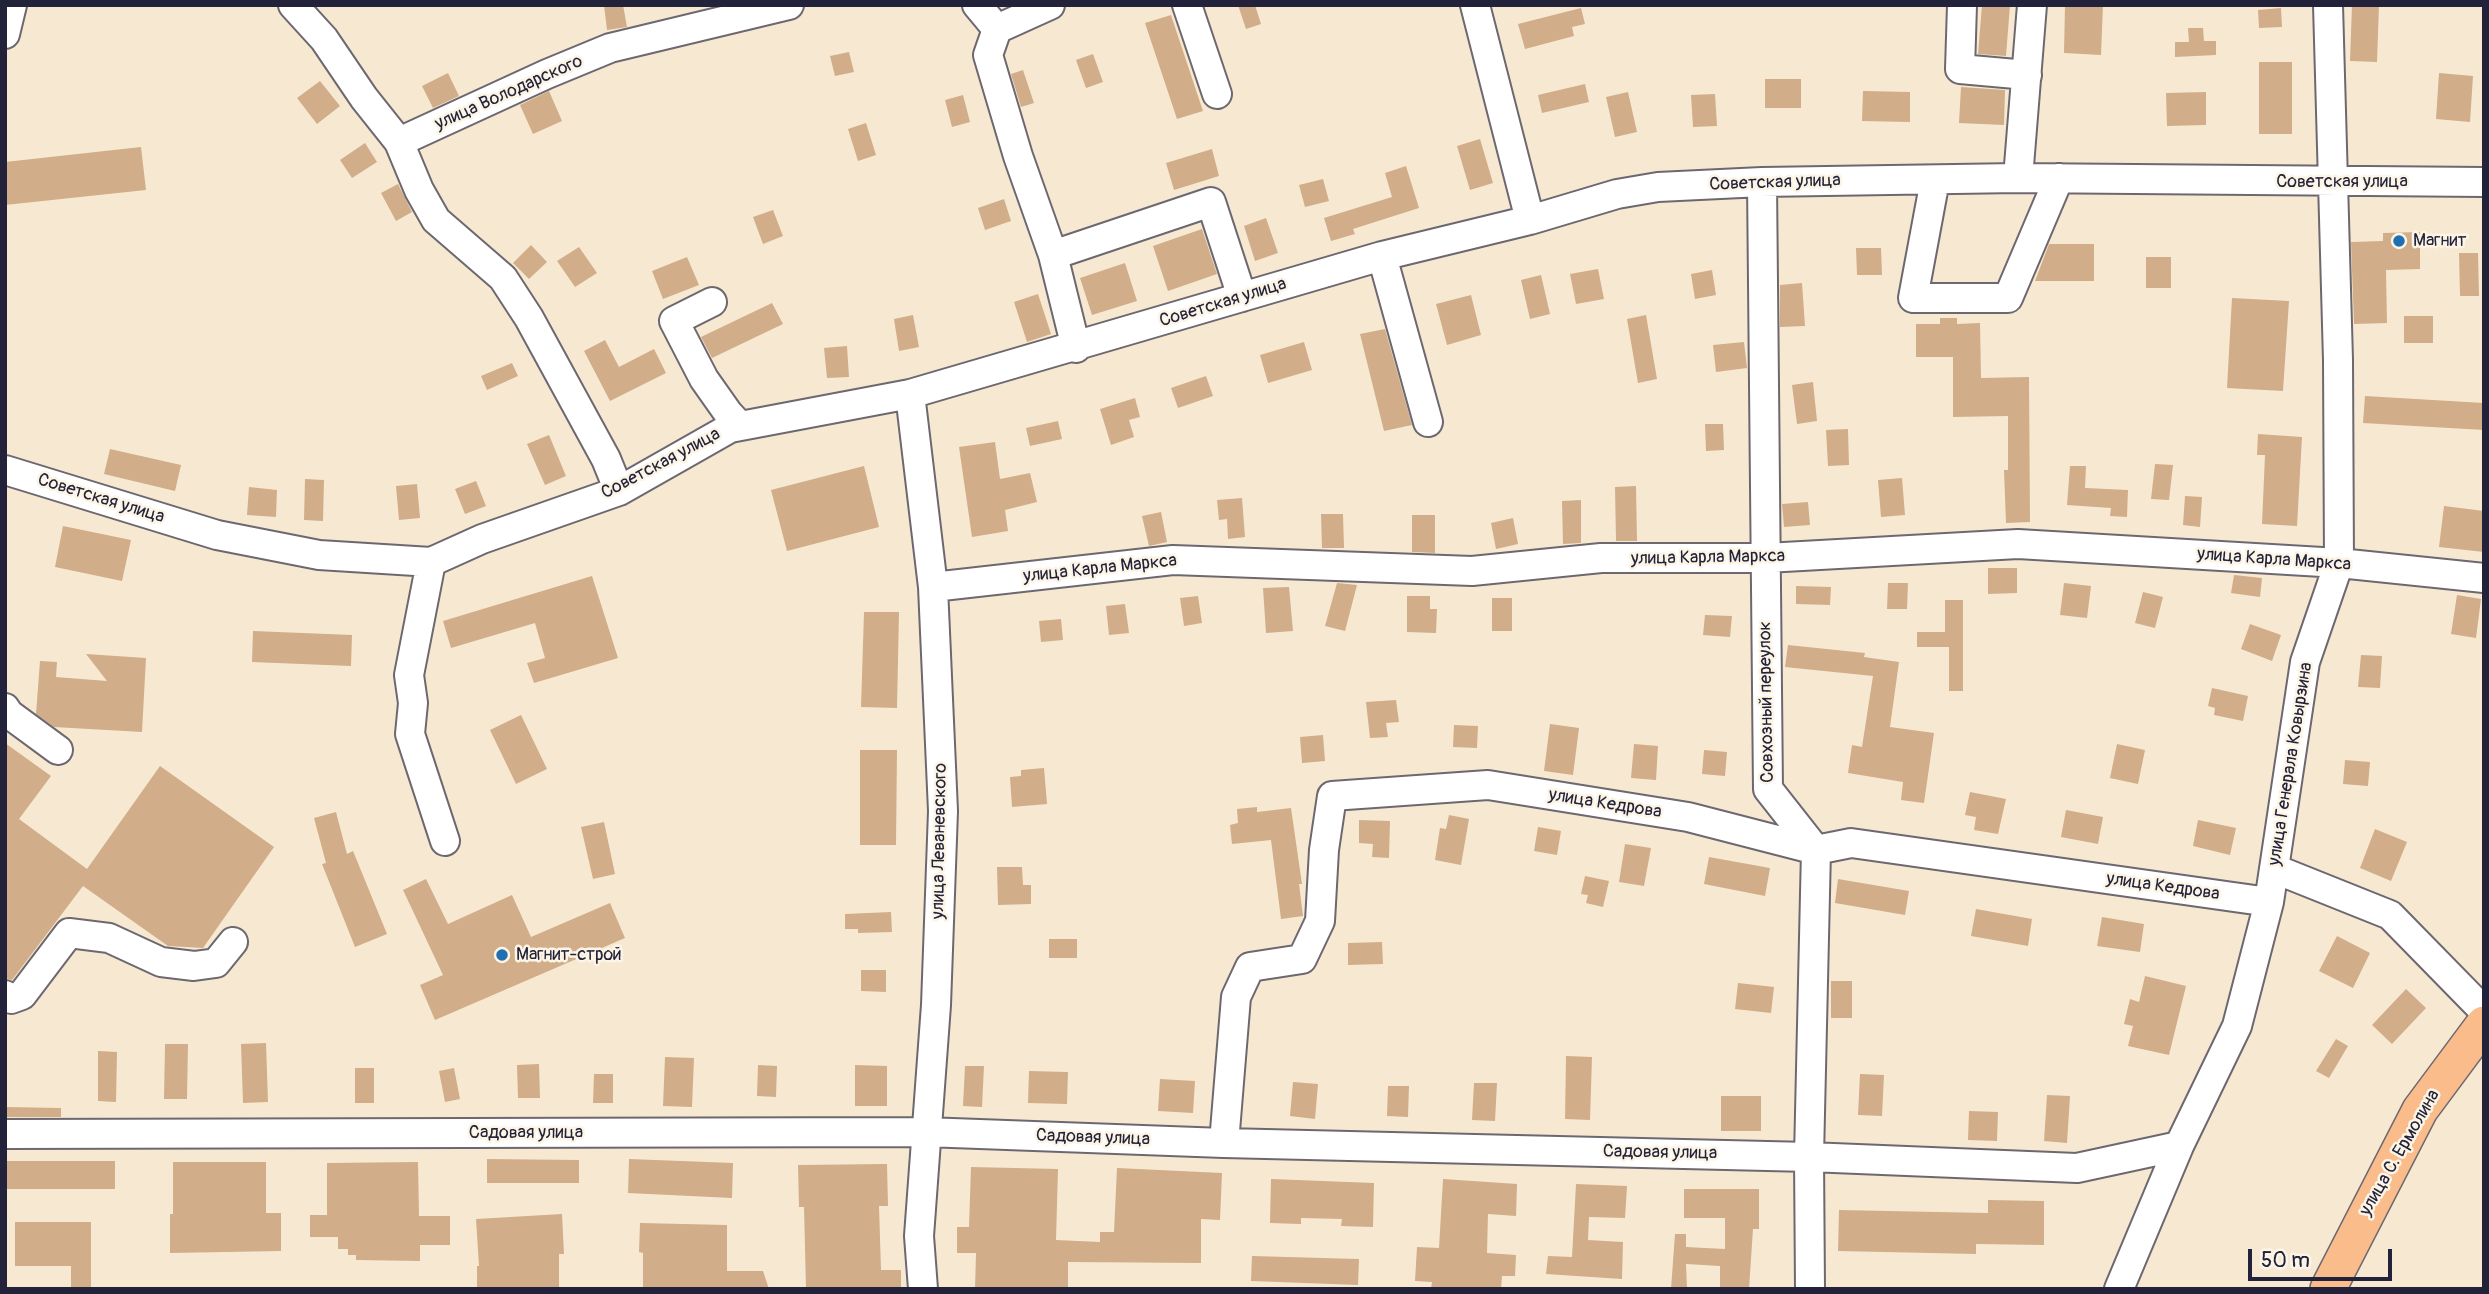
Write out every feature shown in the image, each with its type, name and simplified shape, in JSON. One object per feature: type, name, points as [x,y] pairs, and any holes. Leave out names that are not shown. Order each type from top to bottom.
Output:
[{"type":"main road","name":"улица С. Ермолина","points":[[2328,1289],[2420,1111],[2484,1024]]},
{"type":"street","points":[[5,34],[12,5]]},
{"type":"street","points":[[293,5],[324,38],[364,98],[400,142],[419,190],[436,220],[503,278],[529,318],[606,459],[619,491]]},
{"type":"street","name":"улица Володарского","points":[[400,142],[610,48],[789,5]]},
{"type":"street","points":[[976,5],[998,29]]},
{"type":"street","points":[[1050,5],[998,29],[988,55],[1018,156],[1053,255],[1076,348]]},
{"type":"street","points":[[1187,5],[1217,94]]},
{"type":"street","points":[[1475,5],[1530,220]]},
{"type":"street","points":[[1962,5],[1960,69],[2027,75]]},
{"type":"street","points":[[2018,178],[2032,5]]},
{"type":"street","name":"улица Генерала Ковырзина","points":[[2119,1289],[2179,1146],[2237,1026],[2269,902],[2305,663],[2339,563],[2338,360],[2328,5]]},
{"type":"street","name":"Советская улица","points":[[5,470],[217,535],[319,555],[431,562],[482,539],[619,491],[730,428],[910,394],[1076,348],[1382,256],[1530,220],[1617,194],[1658,187],[1762,182],[2018,178],[2332,183],[2484,182]]},
{"type":"street","points":[[1935,180],[1913,298],[2008,298],[2059,178]]},
{"type":"street","name":"Совхозный переулок","points":[[1762,182],[1768,789],[1816,850]]},
{"type":"street","points":[[1053,255],[1211,202],[1242,297]]},
{"type":"street","points":[[1382,256],[1428,422]]},
{"type":"street","points":[[712,302],[674,321],[704,379],[728,414],[740,426]]},
{"type":"street","name":"улица Леваневского","points":[[910,394],[933,587],[943,811],[936,1005],[919,1236],[923,1289]]},
{"type":"street","name":"улица Карла Маркса","points":[[933,587],[1173,560],[1472,571],[1601,558],[1766,558],[2018,544],[2339,563],[2484,578]]},
{"type":"street","points":[[431,562],[409,675],[413,704],[410,734],[445,841]]},
{"type":"street","points":[[5,708],[9,714],[58,750]]},
{"type":"street","name":"улица Кедрова","points":[[1224,1143],[1236,997],[1250,967],[1302,959],[1316,931],[1320,921],[1324,850],[1332,796],[1488,785],[1688,817],[1816,850],[1851,843],[2269,902]]},
{"type":"street","points":[[1810,1289],[1808,1157],[1816,850]]},
{"type":"street","points":[[2275,869],[2390,915],[2484,1011]]},
{"type":"street","points":[[5,995],[11,999],[22,995],[69,933],[109,938],[161,962],[194,966],[216,963],[233,942]]},
{"type":"street","name":"Садовая улица","points":[[5,1134],[925,1132],[1224,1143],[1808,1157],[2077,1168],[2179,1146]]},
{"type":"building","points":[[604,5],[623,5],[627,27],[607,30]]},
{"type":"building","points":[[1238,5],[1255,5],[1261,24],[1246,29]]},
{"type":"building","points":[[1982,5],[2010,5],[2006,56],[1978,54]]},
{"type":"building","points":[[2065,5],[2103,5],[2101,55],[2064,53]]},
{"type":"building","points":[[2352,5],[2379,5],[2377,62],[2350,61]]},
{"type":"building","points":[[1581,8],[1585,24],[1572,27],[1574,36],[1525,49],[1518,24]]},
{"type":"building","points":[[2281,8],[2282,27],[2259,28],[2258,10]]},
{"type":"building","points":[[1171,15],[1203,111],[1177,119],[1145,23]]},
{"type":"building","points":[[2188,28],[2203,28],[2204,41],[2216,41],[2216,55],[2175,57],[2175,42],[2189,42]]},
{"type":"building","points":[[849,52],[854,72],[835,76],[830,56]]},
{"type":"building","points":[[1093,54],[1103,82],[1086,88],[1076,60]]},
{"type":"building","points":[[2259,62],[2292,62],[2292,134],[2259,134]]},
{"type":"building","points":[[1023,70],[1034,103],[1021,107],[1011,74]]},
{"type":"building","points":[[448,73],[459,96],[433,108],[422,86]]},
{"type":"building","points":[[2439,73],[2473,76],[2470,122],[2436,119]]},
{"type":"building","points":[[1765,79],[1801,79],[1801,108],[1765,108]]},
{"type":"building","points":[[320,81],[340,106],[317,124],[297,98]]},
{"type":"building","points":[[1585,84],[1589,102],[1542,113],[1538,95]]},
{"type":"building","points":[[1961,87],[2005,90],[2004,125],[1959,123]]},
{"type":"building","points":[[549,91],[562,121],[533,134],[520,105]]},
{"type":"building","points":[[1863,91],[1910,92],[1910,122],[1862,121]]},
{"type":"building","points":[[1628,92],[1637,132],[1615,137],[1606,97]]},
{"type":"building","points":[[2206,92],[2206,125],[2167,126],[2166,93]]},
{"type":"building","points":[[1715,94],[1717,126],[1693,127],[1691,95]]},
{"type":"building","points":[[963,95],[970,122],[952,127],[945,100]]},
{"type":"building","points":[[866,123],[876,155],[858,161],[848,129]]},
{"type":"building","points":[[1480,139],[1493,183],[1470,190],[1457,146]]},
{"type":"building","points":[[365,143],[377,162],[352,178],[340,160]]},
{"type":"building","points":[[141,147],[146,190],[5,205],[5,162]]},
{"type":"building","points":[[1212,149],[1219,176],[1174,190],[1166,163]]},
{"type":"building","points":[[1406,166],[1419,208],[1353,229],[1355,234],[1331,241],[1324,218],[1392,197],[1385,173]]},
{"type":"building","points":[[1323,179],[1329,201],[1305,207],[1299,185]]},
{"type":"building","points":[[398,184],[412,212],[396,221],[381,193]]},
{"type":"building","points":[[1004,199],[1011,221],[985,230],[978,208]]},
{"type":"building","points":[[773,210],[783,236],[763,244],[753,217]]},
{"type":"building","points":[[1266,218],[1278,253],[1255,261],[1244,226]]},
{"type":"building","points":[[1202,229],[1217,274],[1168,291],[1153,246]]},
{"type":"building","points":[[2420,232],[2420,269],[2386,270],[2387,323],[2354,324],[2351,242],[2383,241],[2383,233]]},
{"type":"building","points":[[2049,244],[2094,244],[2094,281],[2035,281]]},
{"type":"building","points":[[531,245],[547,262],[529,279],[513,263]]},
{"type":"building","points":[[579,247],[597,273],[575,287],[557,261]]},
{"type":"building","points":[[1856,248],[1881,248],[1882,275],[1857,275]]},
{"type":"building","points":[[2459,253],[2478,253],[2479,296],[2460,296]]},
{"type":"building","points":[[687,257],[699,285],[663,299],[652,271]]},
{"type":"building","points":[[2146,257],[2171,257],[2171,288],[2146,288]]},
{"type":"building","points":[[1125,263],[1137,301],[1092,315],[1080,278]]},
{"type":"building","points":[[1598,269],[1604,299],[1576,304],[1570,274]]},
{"type":"building","points":[[1712,270],[1716,295],[1695,299],[1691,274]]},
{"type":"building","points":[[1541,275],[1550,314],[1530,319],[1521,280]]},
{"type":"building","points":[[1802,283],[1805,326],[1780,327],[1780,285]]},
{"type":"building","points":[[1038,294],[1051,334],[1027,342],[1014,302]]},
{"type":"building","points":[[1471,295],[1481,335],[1447,345],[1436,304]]},
{"type":"building","points":[[2232,298],[2289,301],[2283,391],[2227,388]]},
{"type":"building","points":[[772,303],[783,324],[712,358],[701,337]]},
{"type":"building","points":[[913,315],[919,347],[899,351],[894,319]]},
{"type":"building","points":[[1646,315],[1657,379],[1638,383],[1627,319]]},
{"type":"building","points":[[2404,316],[2433,316],[2433,343],[2404,343]]},
{"type":"building","points":[[1940,318],[1957,318],[1957,324],[1980,323],[1981,378],[2029,377],[2030,522],[2006,523],[2004,470],[2008,470],[2008,416],[1953,417],[1953,357],[1916,357],[1916,324],[1940,324]]},
{"type":"building","points":[[1385,329],[1412,425],[1384,431],[1360,334]]},
{"type":"building","points":[[605,340],[619,367],[654,349],[666,373],[610,401],[584,351]]},
{"type":"building","points":[[1304,342],[1312,370],[1268,383],[1260,355]]},
{"type":"building","points":[[1744,342],[1747,368],[1716,372],[1713,345]]},
{"type":"building","points":[[847,346],[849,377],[827,378],[824,348]]},
{"type":"building","points":[[512,363],[518,376],[487,390],[481,376]]},
{"type":"building","points":[[1206,376],[1213,396],[1178,408],[1171,388]]},
{"type":"building","points":[[1813,382],[1817,421],[1797,424],[1792,385]]},
{"type":"building","points":[[2365,396],[2484,403],[2484,430],[2363,423]]},
{"type":"building","points":[[1135,398],[1140,417],[1129,420],[1134,437],[1111,445],[1100,409]]},
{"type":"building","points":[[1058,421],[1062,439],[1030,446],[1026,428]]},
{"type":"building","points":[[1705,424],[1723,424],[1724,450],[1706,451]]},
{"type":"building","points":[[1848,429],[1849,465],[1828,466],[1826,430]]},
{"type":"building","points":[[2258,434],[2302,437],[2297,526],[2262,524],[2265,455],[2257,455]]},
{"type":"building","points":[[549,435],[566,476],[545,485],[527,444]]},
{"type":"building","points":[[995,442],[1000,479],[1030,473],[1037,502],[1005,510],[1008,531],[972,537],[959,447]]},
{"type":"building","points":[[110,449],[181,465],[175,491],[104,474]]},
{"type":"building","points":[[2155,464],[2173,465],[2169,500],[2151,499]]},
{"type":"building","points":[[864,466],[879,527],[787,551],[771,490]]},
{"type":"building","points":[[2070,466],[2086,466],[2085,488],[2128,490],[2127,517],[2110,516],[2111,508],[2067,505]]},
{"type":"building","points":[[1902,478],[1905,515],[1881,517],[1878,480]]},
{"type":"building","points":[[305,479],[324,480],[323,521],[304,520]]},
{"type":"building","points":[[476,481],[486,506],[465,514],[455,489]]},
{"type":"building","points":[[417,484],[420,518],[399,520],[396,486]]},
{"type":"building","points":[[1636,486],[1637,541],[1616,541],[1615,487]]},
{"type":"building","points":[[249,487],[277,490],[276,517],[247,515]]},
{"type":"building","points":[[2185,496],[2202,497],[2200,527],[2183,525]]},
{"type":"building","points":[[1242,498],[1245,537],[1228,539],[1227,519],[1219,520],[1217,500]]},
{"type":"building","points":[[1581,500],[1581,543],[1563,544],[1562,501]]},
{"type":"building","points":[[1808,502],[1810,525],[1784,527],[1782,504]]},
{"type":"building","points":[[2444,506],[2484,511],[2484,552],[2439,547]]},
{"type":"building","points":[[1161,512],[1167,542],[1149,546],[1142,516]]},
{"type":"building","points":[[1321,514],[1343,514],[1344,548],[1322,548]]},
{"type":"building","points":[[1412,515],[1435,515],[1435,553],[1412,552]]},
{"type":"building","points":[[1513,518],[1518,544],[1496,549],[1491,523]]},
{"type":"building","points":[[63,526],[131,540],[122,581],[55,567]]},
{"type":"building","points":[[1988,568],[2017,568],[2017,593],[1988,594]]},
{"type":"building","points":[[2234,575],[2262,578],[2260,597],[2231,593]]},
{"type":"building","points":[[592,576],[618,658],[534,683],[527,663],[545,658],[535,623],[451,648],[443,621]]},
{"type":"building","points":[[1337,583],[1357,585],[1345,631],[1325,626]]},
{"type":"building","points":[[1888,583],[1908,583],[1907,609],[1887,609]]},
{"type":"building","points":[[2064,583],[2091,586],[2087,618],[2060,615]]},
{"type":"building","points":[[1796,586],[1831,587],[1830,605],[1796,604]]},
{"type":"building","points":[[1289,587],[1293,631],[1266,633],[1263,588]]},
{"type":"building","points":[[2143,592],[2163,597],[2155,628],[2135,623]]},
{"type":"building","points":[[2457,595],[2481,599],[2476,638],[2451,634]]},
{"type":"building","points":[[1198,596],[1202,623],[1184,626],[1180,598]]},
{"type":"building","points":[[1407,596],[1430,596],[1430,609],[1437,609],[1436,633],[1407,632]]},
{"type":"building","points":[[1492,598],[1512,598],[1512,631],[1492,631]]},
{"type":"building","points":[[1945,600],[1963,600],[1963,691],[1949,691],[1949,647],[1917,647],[1917,632],[1945,632]]},
{"type":"building","points":[[1125,604],[1129,633],[1109,635],[1106,606]]},
{"type":"building","points":[[864,612],[899,612],[897,708],[861,707]]},
{"type":"building","points":[[1705,615],[1732,616],[1730,637],[1703,635]]},
{"type":"building","points":[[1061,619],[1063,640],[1041,642],[1039,621]]},
{"type":"building","points":[[2250,624],[2281,635],[2272,661],[2241,649]]},
{"type":"building","points":[[253,631],[352,635],[351,666],[252,662]]},
{"type":"building","points":[[1788,645],[1865,653],[1864,657],[1899,662],[1890,727],[1934,733],[1924,803],[1901,800],[1903,782],[1848,773],[1852,745],[1862,747],[1873,676],[1785,667]]},
{"type":"building","points":[[86,654],[146,658],[142,732],[54,727],[36,714],[40,661],[57,662],[56,677],[107,681]]},
{"type":"building","points":[[2361,655],[2382,656],[2380,688],[2358,687]]},
{"type":"building","points":[[2212,688],[2248,696],[2243,721],[2214,715],[2215,708],[2208,706]]},
{"type":"building","points":[[1396,700],[1399,722],[1386,723],[1388,737],[1370,738],[1366,702]]},
{"type":"building","points":[[521,715],[547,769],[516,784],[490,730]]},
{"type":"building","points":[[1550,724],[1579,728],[1573,775],[1544,771]]},
{"type":"building","points":[[1454,725],[1478,726],[1477,748],[1453,747]]},
{"type":"building","points":[[1323,735],[1325,761],[1302,763],[1300,737]]},
{"type":"building","points":[[5,743],[51,776],[19,819],[87,869],[160,766],[274,847],[203,948],[168,946],[83,886],[12,980],[5,978]]},
{"type":"building","points":[[1634,744],[1658,746],[1656,780],[1631,778]]},
{"type":"building","points":[[2117,744],[2145,750],[2138,784],[2110,778]]},
{"type":"building","points":[[860,750],[897,750],[896,845],[860,845]]},
{"type":"building","points":[[1704,750],[1727,752],[1725,776],[1702,774]]},
{"type":"building","points":[[2345,760],[2370,762],[2368,786],[2343,784]]},
{"type":"building","points":[[1044,768],[1047,804],[1012,807],[1010,777],[1021,776],[1021,770]]},
{"type":"building","points":[[1970,792],[2006,799],[1998,834],[1974,830],[1976,817],[1965,815]]},
{"type":"building","points":[[1257,807],[1257,812],[1291,808],[1302,884],[1299,884],[1303,916],[1281,919],[1271,840],[1232,844],[1230,825],[1238,823],[1237,809]]},
{"type":"building","points":[[2066,810],[2103,817],[2098,844],[2061,837]]},
{"type":"building","points":[[336,812],[347,854],[353,851],[387,934],[355,947],[322,864],[326,863],[314,818]]},
{"type":"building","points":[[1449,815],[1469,819],[1461,865],[1435,860],[1440,828],[1446,829]]},
{"type":"building","points":[[1359,820],[1390,821],[1389,858],[1372,857],[1373,844],[1359,843]]},
{"type":"building","points":[[2198,820],[2236,828],[2230,855],[2193,846]]},
{"type":"building","points":[[604,822],[615,874],[593,879],[581,827]]},
{"type":"building","points":[[1538,827],[1561,831],[1557,855],[1534,851]]},
{"type":"building","points":[[2375,829],[2407,842],[2391,881],[2360,868]]},
{"type":"building","points":[[1625,844],[1651,848],[1644,886],[1619,882]]},
{"type":"building","points":[[1709,857],[1770,868],[1765,896],[1704,884]]},
{"type":"building","points":[[997,867],[1022,867],[1023,885],[1031,885],[1031,904],[998,905]]},
{"type":"building","points":[[1585,876],[1609,881],[1603,907],[1586,903],[1588,895],[1581,894]]},
{"type":"building","points":[[426,879],[448,924],[512,895],[531,937],[610,903],[625,938],[435,1020],[420,985],[443,975],[403,890]]},
{"type":"building","points":[[1838,879],[1909,891],[1905,915],[1835,903]]},
{"type":"building","points":[[1976,909],[2032,919],[2028,946],[1971,936]]},
{"type":"building","points":[[891,912],[892,932],[858,933],[858,929],[845,929],[845,914]]},
{"type":"building","points":[[2102,917],[2144,924],[2140,952],[2097,946]]},
{"type":"building","points":[[2337,936],[2370,953],[2353,988],[2319,971]]},
{"type":"building","points":[[1049,939],[1077,939],[1077,958],[1049,958]]},
{"type":"building","points":[[1382,942],[1383,964],[1348,965],[1348,943]]},
{"type":"building","points":[[861,970],[886,970],[886,992],[861,991]]},
{"type":"building","points":[[2145,976],[2186,986],[2169,1055],[2128,1046],[2133,1026],[2124,1024],[2130,999],[2139,1002]]},
{"type":"building","points":[[1831,981],[1852,981],[1852,1018],[1831,1018]]},
{"type":"building","points":[[1738,983],[1774,987],[1771,1013],[1735,1009]]},
{"type":"building","points":[[2406,989],[2426,1008],[2392,1044],[2372,1025]]},
{"type":"building","points":[[2336,1039],[2348,1046],[2329,1078],[2316,1071]]},
{"type":"building","points":[[266,1043],[268,1102],[243,1103],[241,1044]]},
{"type":"building","points":[[165,1044],[188,1044],[187,1099],[164,1099]]},
{"type":"building","points":[[98,1051],[117,1052],[116,1102],[98,1101]]},
{"type":"building","points":[[1566,1056],[1592,1057],[1590,1120],[1565,1119]]},
{"type":"building","points":[[665,1057],[694,1058],[692,1107],[663,1106]]},
{"type":"building","points":[[539,1064],[540,1098],[518,1098],[517,1065]]},
{"type":"building","points":[[758,1065],[777,1066],[776,1097],[757,1096]]},
{"type":"building","points":[[855,1065],[887,1066],[887,1106],[855,1106]]},
{"type":"building","points":[[965,1066],[984,1066],[982,1107],[963,1106]]},
{"type":"building","points":[[355,1068],[374,1068],[374,1103],[355,1103]]},
{"type":"building","points":[[454,1068],[460,1099],[445,1102],[439,1071]]},
{"type":"building","points":[[1029,1071],[1068,1072],[1067,1104],[1028,1103]]},
{"type":"building","points":[[594,1074],[613,1074],[613,1103],[593,1103]]},
{"type":"building","points":[[1860,1074],[1884,1075],[1882,1116],[1858,1115]]},
{"type":"building","points":[[1160,1079],[1195,1081],[1193,1113],[1158,1111]]},
{"type":"building","points":[[1293,1082],[1318,1084],[1315,1119],[1290,1116]]},
{"type":"building","points":[[1474,1083],[1497,1083],[1495,1121],[1472,1120]]},
{"type":"building","points":[[1388,1086],[1409,1086],[1408,1117],[1387,1116]]},
{"type":"building","points":[[2047,1095],[2070,1096],[2067,1143],[2044,1141]]},
{"type":"building","points":[[1721,1096],[1761,1096],[1761,1131],[1721,1131]]},
{"type":"building","points":[[5,1107],[61,1108],[61,1117],[5,1117]]},
{"type":"building","points":[[1969,1111],[1998,1112],[1997,1141],[1968,1140]]},
{"type":"building","points":[[487,1159],[579,1160],[579,1183],[487,1183]]},
{"type":"building","points":[[629,1159],[733,1163],[732,1198],[628,1193]]},
{"type":"building","points":[[5,1161],[115,1161],[115,1189],[5,1189]]},
{"type":"building","points":[[173,1162],[266,1162],[266,1213],[281,1213],[281,1251],[170,1253]]},
{"type":"building","points":[[418,1162],[419,1216],[450,1216],[450,1245],[420,1245],[420,1261],[356,1260],[356,1255],[348,1255],[348,1249],[338,1249],[338,1237],[310,1237],[310,1215],[327,1215],[327,1163]]},
{"type":"building","points":[[887,1164],[888,1206],[879,1206],[881,1270],[901,1270],[901,1289],[806,1289],[804,1207],[799,1207],[798,1165]]},
{"type":"building","points":[[971,1167],[1058,1169],[1056,1240],[1100,1242],[1100,1232],[1114,1232],[1117,1168],[1222,1173],[1220,1220],[1201,1219],[1201,1263],[1068,1262],[1068,1289],[975,1289],[976,1253],[957,1253],[957,1227],[969,1227]]},
{"type":"building","points":[[1271,1179],[1374,1183],[1373,1227],[1341,1226],[1342,1219],[1301,1218],[1301,1224],[1270,1223]]},
{"type":"building","points":[[1443,1179],[1517,1184],[1516,1216],[1488,1214],[1487,1253],[1516,1255],[1515,1276],[1502,1276],[1501,1289],[1431,1289],[1432,1282],[1415,1281],[1417,1247],[1439,1248]]},
{"type":"building","points":[[1576,1184],[1627,1186],[1625,1218],[1589,1217],[1588,1240],[1623,1242],[1622,1279],[1546,1274],[1548,1256],[1572,1257]]},
{"type":"building","points":[[1684,1189],[1759,1189],[1759,1229],[1753,1229],[1749,1289],[1720,1289],[1720,1266],[1686,1264],[1687,1289],[1671,1289],[1675,1234],[1686,1234],[1686,1247],[1725,1249],[1725,1218],[1684,1218]]},
{"type":"building","points":[[1988,1200],[2044,1201],[2044,1245],[1976,1244],[1976,1254],[1838,1251],[1839,1210],[1988,1213]]},
{"type":"building","points":[[562,1214],[564,1254],[559,1254],[559,1289],[477,1289],[479,1266],[476,1219]]},
{"type":"building","points":[[15,1222],[91,1222],[91,1289],[71,1289],[71,1266],[15,1266]]},
{"type":"building","points":[[640,1223],[727,1225],[727,1271],[763,1271],[769,1289],[643,1289],[643,1253],[639,1252]]},
{"type":"building","points":[[1252,1256],[1359,1259],[1358,1285],[1251,1281]]},
{"type":"place","name":"Магнит","points":[[2399,241]]},
{"type":"place","name":"Магнит-строй","points":[[502,955]]}]
